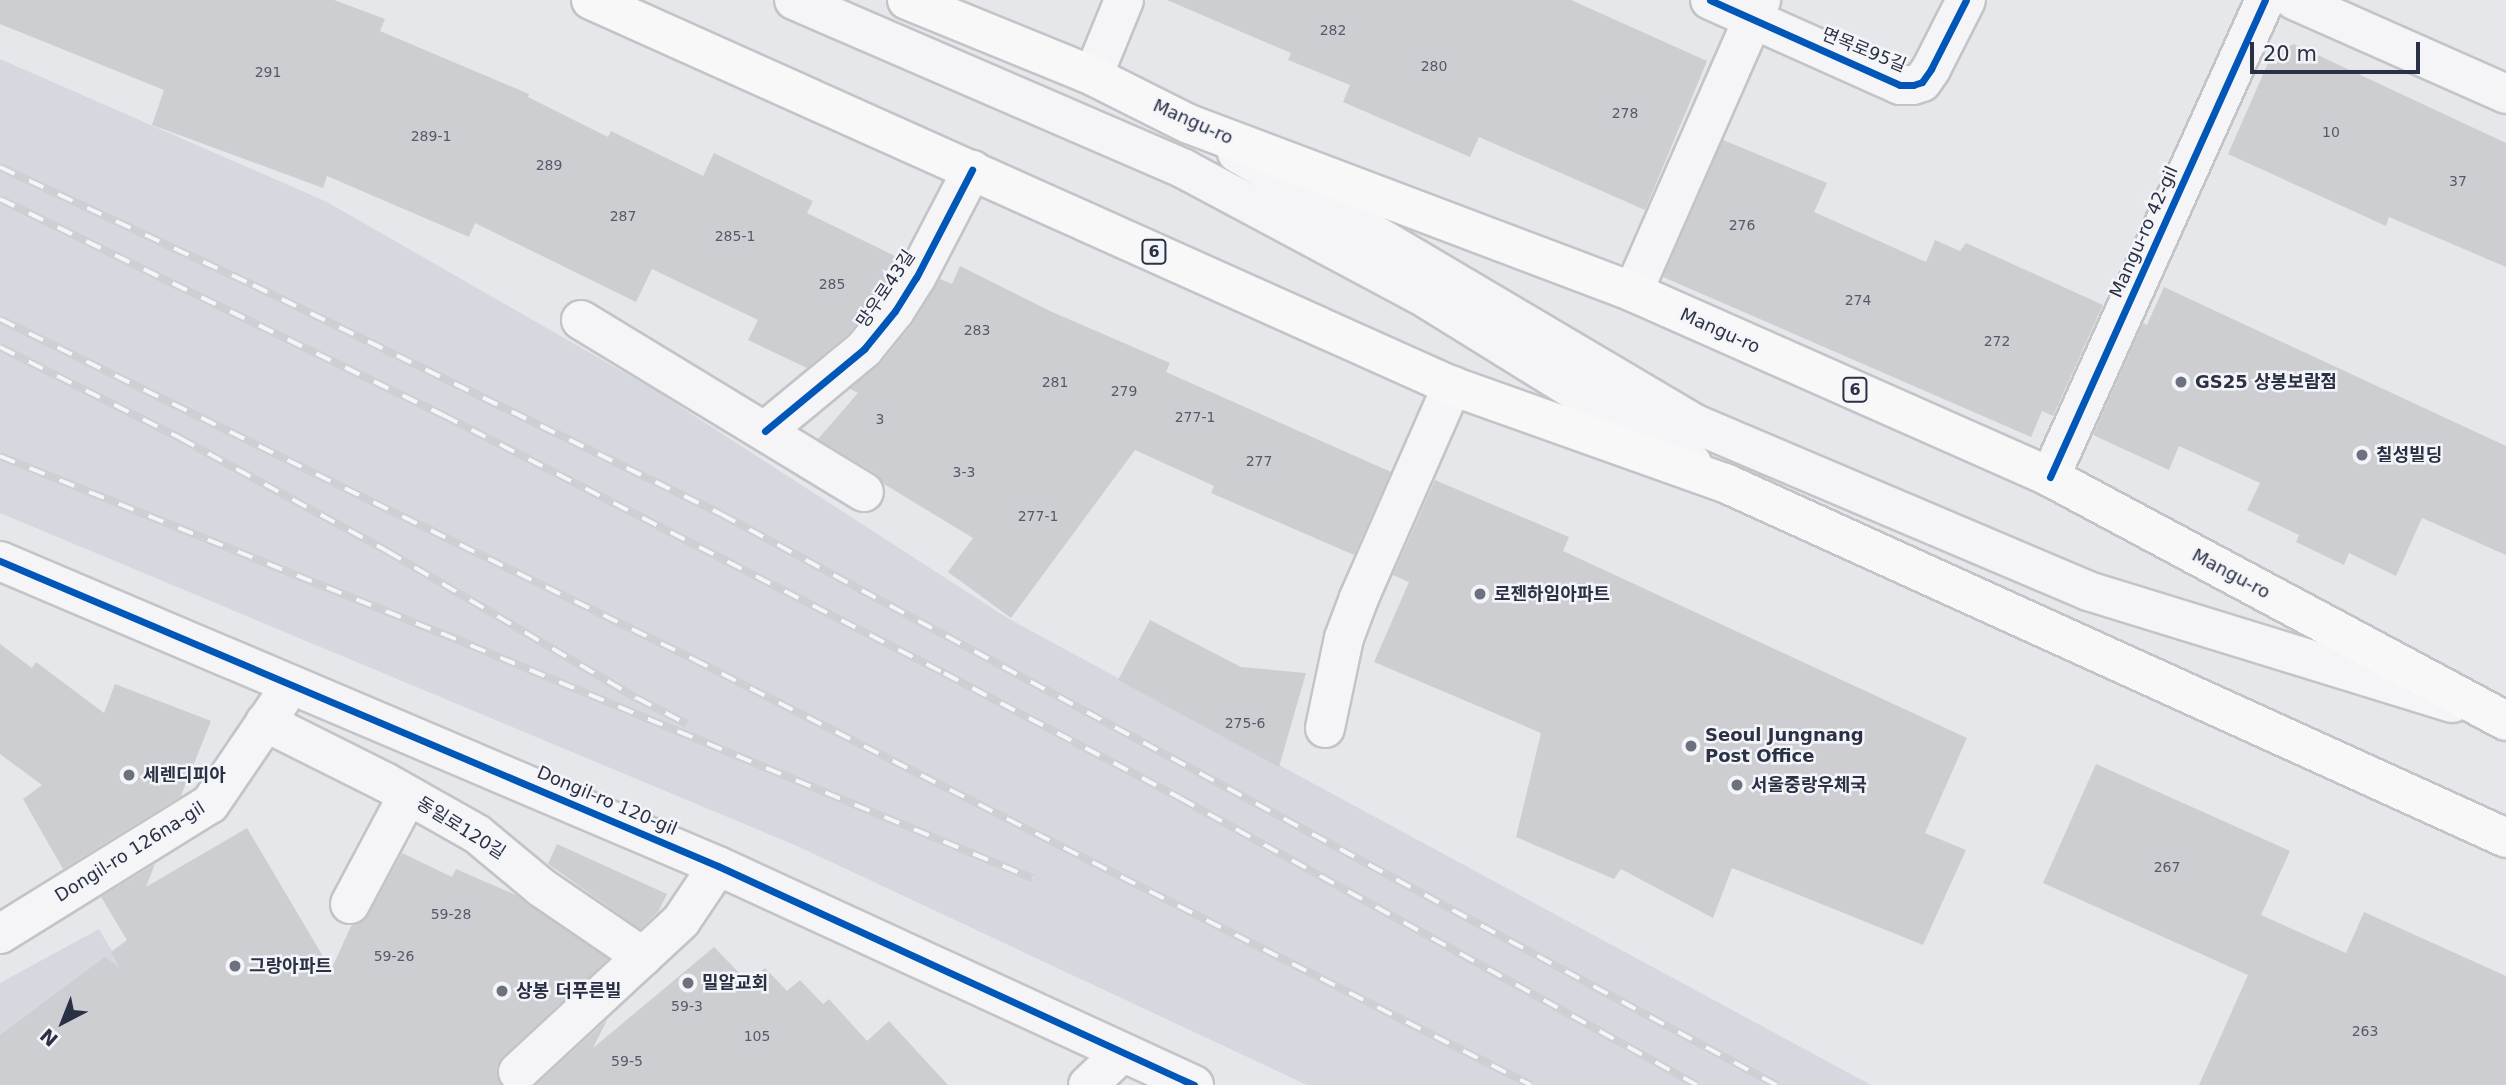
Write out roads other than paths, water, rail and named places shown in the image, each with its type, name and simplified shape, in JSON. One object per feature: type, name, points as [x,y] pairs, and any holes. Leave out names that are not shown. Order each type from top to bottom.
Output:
[{"type":"main road","name":"6","points":[[591,0],[1452,386],[1725,483],[2506,838]]},
{"type":"main road","name":"Mangu-ro","points":[[907,0],[1093,76],[1189,124],[1633,292],[2050,477],[2500,718]]},
{"type":"street","points":[[793,0],[1184,169],[1427,299],[1725,483]]},
{"type":"street","points":[[1093,76],[1124,0]]},
{"type":"street","name":"면목로95길","points":[[1710,0],[1757,10],[1900,85],[1922,82],[1966,0]]},
{"type":"street","name":"Mangu-ro 42-gil","points":[[2050,477],[2265,0]]},
{"type":"street","points":[[2294,0],[2506,94]]},
{"type":"street","points":[[1633,292],[1757,10]]},
{"type":"street","points":[[1189,124],[1695,424],[2088,591],[2500,718]]},
{"type":"street","name":"망우로43길","points":[[765,431],[864,349],[895,311],[916,278],[972,170]]},
{"type":"street","points":[[581,320],[863,492]]},
{"type":"street","points":[[1325,728],[1344,638],[1452,386]]},
{"type":"street","name":"Dongil-ro 120-gil","points":[[0,561],[718,866],[1194,1085]]},
{"type":"street","name":"Dongil-ro 126na-gil","points":[[0,934],[210,804],[292,684]]},
{"type":"street","name":"동일로120길","points":[[265,722],[408,795],[477,834],[542,888],[643,957]]},
{"type":"street","points":[[350,904],[408,795]]},
{"type":"street","points":[[517,1072],[643,957],[670,916],[718,866]]},
{"type":"street","points":[[1088,1085],[1122,1053]]},
{"type":"railway","points":[[0,167],[253,285],[721,514],[1776,1085]]},
{"type":"railway","points":[[0,199],[443,415],[944,673],[1180,798],[1697,1085]]},
{"type":"railway","points":[[0,319],[693,659],[1531,1085]]},
{"type":"railway","points":[[0,347],[180,438],[387,551],[637,698],[687,724]]},
{"type":"railway","points":[[0,456],[441,633],[1032,878]]},
{"type":"place","name":"GS25 상봉보람점","points":[[2181,382]]},
{"type":"place","name":"칠성빌딩","points":[[2362,455]]},
{"type":"place","name":"로젠하임아파트","points":[[1480,594]]},
{"type":"place","name":"Seoul Jungnang Post Office","points":[[1691,746]]},
{"type":"place","name":"세렌디피아","points":[[129,775]]},
{"type":"place","name":"서울중랑우체국","points":[[1737,785]]},
{"type":"place","name":"그랑아파트","points":[[235,966]]},
{"type":"place","name":"밀알교회","points":[[688,983]]},
{"type":"place","name":"상봉 더푸른빌","points":[[502,991]]}]
